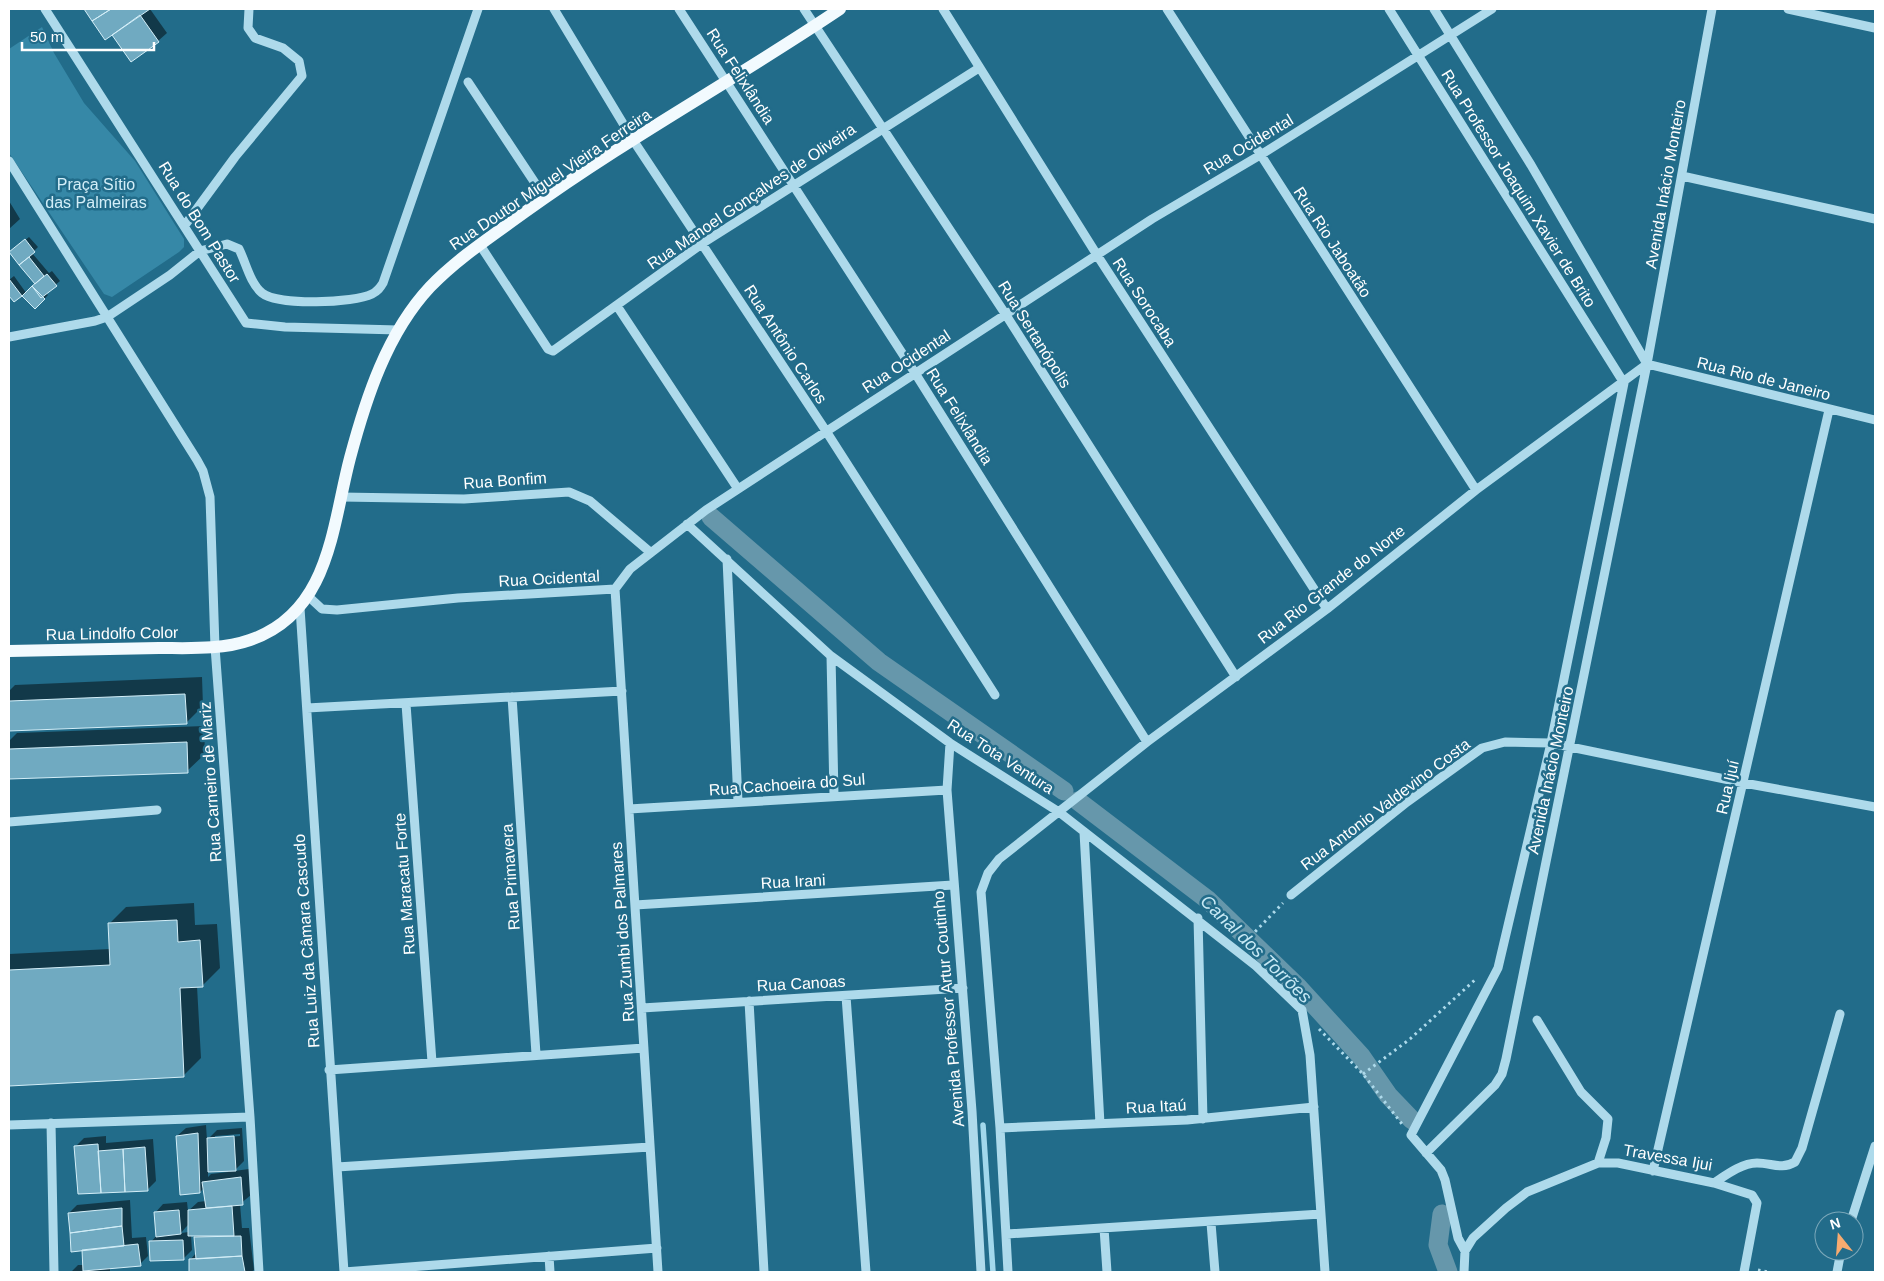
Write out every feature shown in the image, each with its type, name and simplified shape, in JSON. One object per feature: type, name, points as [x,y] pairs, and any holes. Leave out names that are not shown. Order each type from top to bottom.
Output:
[{"type":"main road","name":"Rua Doutor Miguel Vieira Ferreira","points":[[215,647],[250,641],[277,627],[300,608],[308,596],[321,573],[333,541],[341,497],[369,394],[398,330],[450,266],[545,198],[633,140],[726,83],[840,9]]},
{"type":"main road","name":"Rua Lindolfo Color","points":[[9,651],[215,647]]},
{"type":"street","name":"Rua do Bom Pastor","points":[[45,9],[246,322],[284,327],[398,330]]},
{"type":"street","points":[[185,225],[235,157],[302,76],[299,61],[284,48],[255,38],[248,28],[249,9]]},
{"type":"street","points":[[9,337],[83,325],[107,317],[170,275],[200,251],[227,244],[239,249],[256,287],[263,294],[283,301],[351,300],[379,290],[456,77],[478,9]]},
{"type":"street","name":"Rua Antônio Carlos","points":[[554,9],[633,140],[826,431],[995,695]]},
{"type":"street","name":"Rua Felixlândia","points":[[679,9],[916,373],[1147,742]]},
{"type":"street","name":"Rua Sertanópolis","points":[[804,9],[1006,315],[1236,677]]},
{"type":"street","name":"Rua Sorocaba","points":[[943,9],[978,68],[1097,255],[1327,608]]},
{"type":"street","name":"Rua Rio Jaboatão","points":[[1167,9],[1262,154],[1284,193],[1476,490]]},
{"type":"street","name":"Rua Professor Joaquim Xavier de Brito","points":[[1389,9],[1624,383]]},
{"type":"street","name":"Rua Professor Joaquim Xavier de Brito","points":[[1434,9],[1531,165],[1647,364]]},
{"type":"street","name":"Rua Ocidental","points":[[308,596],[322,609],[336,610],[458,598],[615,589],[630,569],[650,552],[738,489],[1097,255],[1452,36],[1492,9]]},
{"type":"street","name":"Avenida Inácio Monteiro","points":[[1426,1153],[1495,1085],[1502,1074],[1571,747],[1647,364],[1712,9]]},
{"type":"street","points":[[1788,9],[1875,28]]},
{"type":"street","name":"Rua Manoel Gonçalves de Oliveira","points":[[480,245],[548,349],[553,351],[702,243],[978,68]]},
{"type":"street","points":[[468,82],[545,198]]},
{"type":"street","name":"Rua Carneiro de Mariz","points":[[9,161],[197,460],[206,481],[210,506],[215,647],[250,1118],[259,1272]]},
{"type":"street","points":[[1682,176],[1875,219]]},
{"type":"street","points":[[617,306],[738,489]]},
{"type":"street","points":[[1624,383],[1647,364]]},
{"type":"street","name":"Rua Rio de Janeiro","points":[[1647,364],[1875,420]]},
{"type":"street","name":"Avenida Inácio Monteiro","points":[[1411,1135],[1498,968],[1551,743],[1624,383]]},
{"type":"street","name":"Rua Rio Grande do Norte","points":[[1059,812],[1147,742],[1327,608],[1476,490],[1624,383]]},
{"type":"street","name":"Rua Ijuí","points":[[1653,1171],[1829,410]]},
{"type":"street","name":"Rua Bonfim","points":[[341,497],[464,499],[570,492],[590,501],[650,552]]},
{"type":"street","name":"Rua Tota Ventura","points":[[687,524],[831,656],[950,743],[1059,812],[1198,918],[1256,966],[1302,1010]]},
{"type":"street","points":[[727,559],[738,802]]},
{"type":"street","name":"Rua Zumbi dos Palmares","points":[[615,589],[658,1272]]},
{"type":"street","name":"Rua Luiz da Câmara Cascudo","points":[[300,608],[329,1070],[344,1272]]},
{"type":"street","points":[[831,656],[834,795]]},
{"type":"street","points":[[306,708],[622,691]]},
{"type":"street","name":"Rua Primavera","points":[[512,697],[536,1054]]},
{"type":"street","name":"Rua Maracatu Forte","points":[[406,704],[432,1062]]},
{"type":"street","name":"Rua Antonio Valdevino Costa","points":[[1291,895],[1407,802],[1482,748],[1516,740],[1551,743],[1744,784],[1875,808]]},
{"type":"street","name":"Avenida Professor Artur Coutinho","points":[[950,743],[947,790],[982,1272]]},
{"type":"street","name":"Rua Cachoeira do Sul","points":[[629,809],[834,795],[947,790]]},
{"type":"street","points":[[9,822],[157,810]]},
{"type":"street","points":[[1008,1272],[1000,1128],[981,892],[988,873],[999,859],[1059,812]]},
{"type":"street","points":[[1084,832],[1100,1124]]},
{"type":"street","name":"Rua Irani","points":[[635,905],[953,885]]},
{"type":"street","points":[[1198,918],[1203,1118]]},
{"type":"street","name":"Rua Canoas","points":[[642,1008],[962,988]]},
{"type":"street","points":[[846,996],[866,1272]]},
{"type":"street","points":[[749,1001],[764,1272]]},
{"type":"street","points":[[1302,1010],[1310,1055],[1325,1272]]},
{"type":"street","name":"Travessa Ijui","points":[[1465,1251],[1473,1238],[1527,1192],[1598,1163],[1618,1163],[1714,1183],[1745,1165],[1757,1163],[1781,1167],[1795,1162],[1802,1148],[1840,1014]]},
{"type":"street","points":[[1537,1020],[1581,1092],[1608,1119],[1598,1163]]},
{"type":"street","points":[[329,1070],[536,1054],[644,1048]]},
{"type":"street","name":"Rua Itaú","points":[[1000,1128],[1203,1118],[1314,1107]]},
{"type":"street","points":[[9,1125],[250,1118]]},
{"type":"street","points":[[51,1123],[54,1272]]},
{"type":"street","points":[[1411,1135],[1441,1170],[1445,1180],[1458,1238],[1465,1251],[1464,1272]]},
{"type":"street","points":[[1854,1211],[1875,1146]]},
{"type":"street","points":[[337,1166],[650,1147]]},
{"type":"street","points":[[1714,1183],[1752,1195],[1756,1199],[1757,1204],[1744,1272]]},
{"type":"street","points":[[1007,1234],[1212,1223],[1321,1214]]},
{"type":"street","points":[[1212,1223],[1215,1272]]},
{"type":"street","points":[[1104,1228],[1107,1272]]},
{"type":"street","points":[[344,1272],[444,1268],[549,1256],[657,1248]]},
{"type":"street","points":[[549,1256],[550,1272]]},
{"type":"path","points":[[1255,932],[1291,895]]},
{"type":"path","points":[[1363,1074],[1410,1039],[1484,971],[1490,967],[1498,968]]},
{"type":"path","points":[[1302,1010],[1363,1074],[1411,1135]]},
{"type":"green space","name":"Praça Sítio das Palmeiras","points":[[42,27],[54,53],[84,103],[135,161],[184,239],[184,247],[179,252],[112,297],[104,294],[9,153],[9,49]]},
{"type":"building","points":[[84,9],[111,9],[92,21]]},
{"type":"building","points":[[111,9],[150,9],[105,40],[92,21]]},
{"type":"building","points":[[140,15],[159,42],[131,62],[112,35]]},
{"type":"building","points":[[25,239],[35,252],[19,265],[9,252]]},
{"type":"building","points":[[29,257],[44,276],[35,284],[19,265]]},
{"type":"building","points":[[47,274],[57,286],[41,298],[32,286]]},
{"type":"building","points":[[9,279],[22,296],[14,302],[9,296]]},
{"type":"building","points":[[32,286],[45,299],[35,309],[22,296]]},
{"type":"building","points":[[185,694],[187,724],[9,731],[9,701]]},
{"type":"building","points":[[187,742],[188,773],[9,779],[9,749]]},
{"type":"building","points":[[177,920],[178,942],[200,940],[203,987],[180,988],[184,1077],[9,1086],[9,970],[110,965],[108,923]]},
{"type":"building","points":[[198,1133],[200,1193],[180,1195],[176,1136]]},
{"type":"building","points":[[234,1136],[236,1171],[208,1172],[207,1138]]},
{"type":"building","points":[[98,1144],[101,1193],[78,1194],[74,1146]]},
{"type":"building","points":[[145,1147],[148,1191],[125,1192],[123,1149]]},
{"type":"building","points":[[123,1149],[125,1192],[101,1193],[98,1151]]},
{"type":"building","points":[[241,1177],[243,1205],[206,1208],[202,1182]]},
{"type":"building","points":[[232,1206],[234,1236],[188,1236],[188,1210]]},
{"type":"building","points":[[122,1208],[122,1226],[70,1233],[68,1213]]},
{"type":"building","points":[[179,1210],[181,1234],[156,1237],[154,1212]]},
{"type":"building","points":[[122,1226],[124,1246],[71,1252],[70,1233]]},
{"type":"building","points":[[241,1236],[242,1256],[196,1259],[194,1237]]},
{"type":"building","points":[[183,1240],[184,1260],[150,1261],[149,1241]]},
{"type":"building","points":[[138,1244],[141,1266],[83,1271],[82,1250]]},
{"type":"building","points":[[242,1256],[245,1272],[189,1272],[189,1259]]},
{"type":"waterway","points":[[711,517],[879,662],[1064,791]]},
{"type":"waterway","name":"Canal dos Torrões","points":[[1078,801],[1208,900],[1297,986],[1361,1056],[1388,1095],[1412,1120]]},
{"type":"waterway","points":[[983,1125],[993,1272]]},
{"type":"waterway","name":"Canal dos Torrões","points":[[1442,1214],[1438,1245],[1448,1272]]}]
